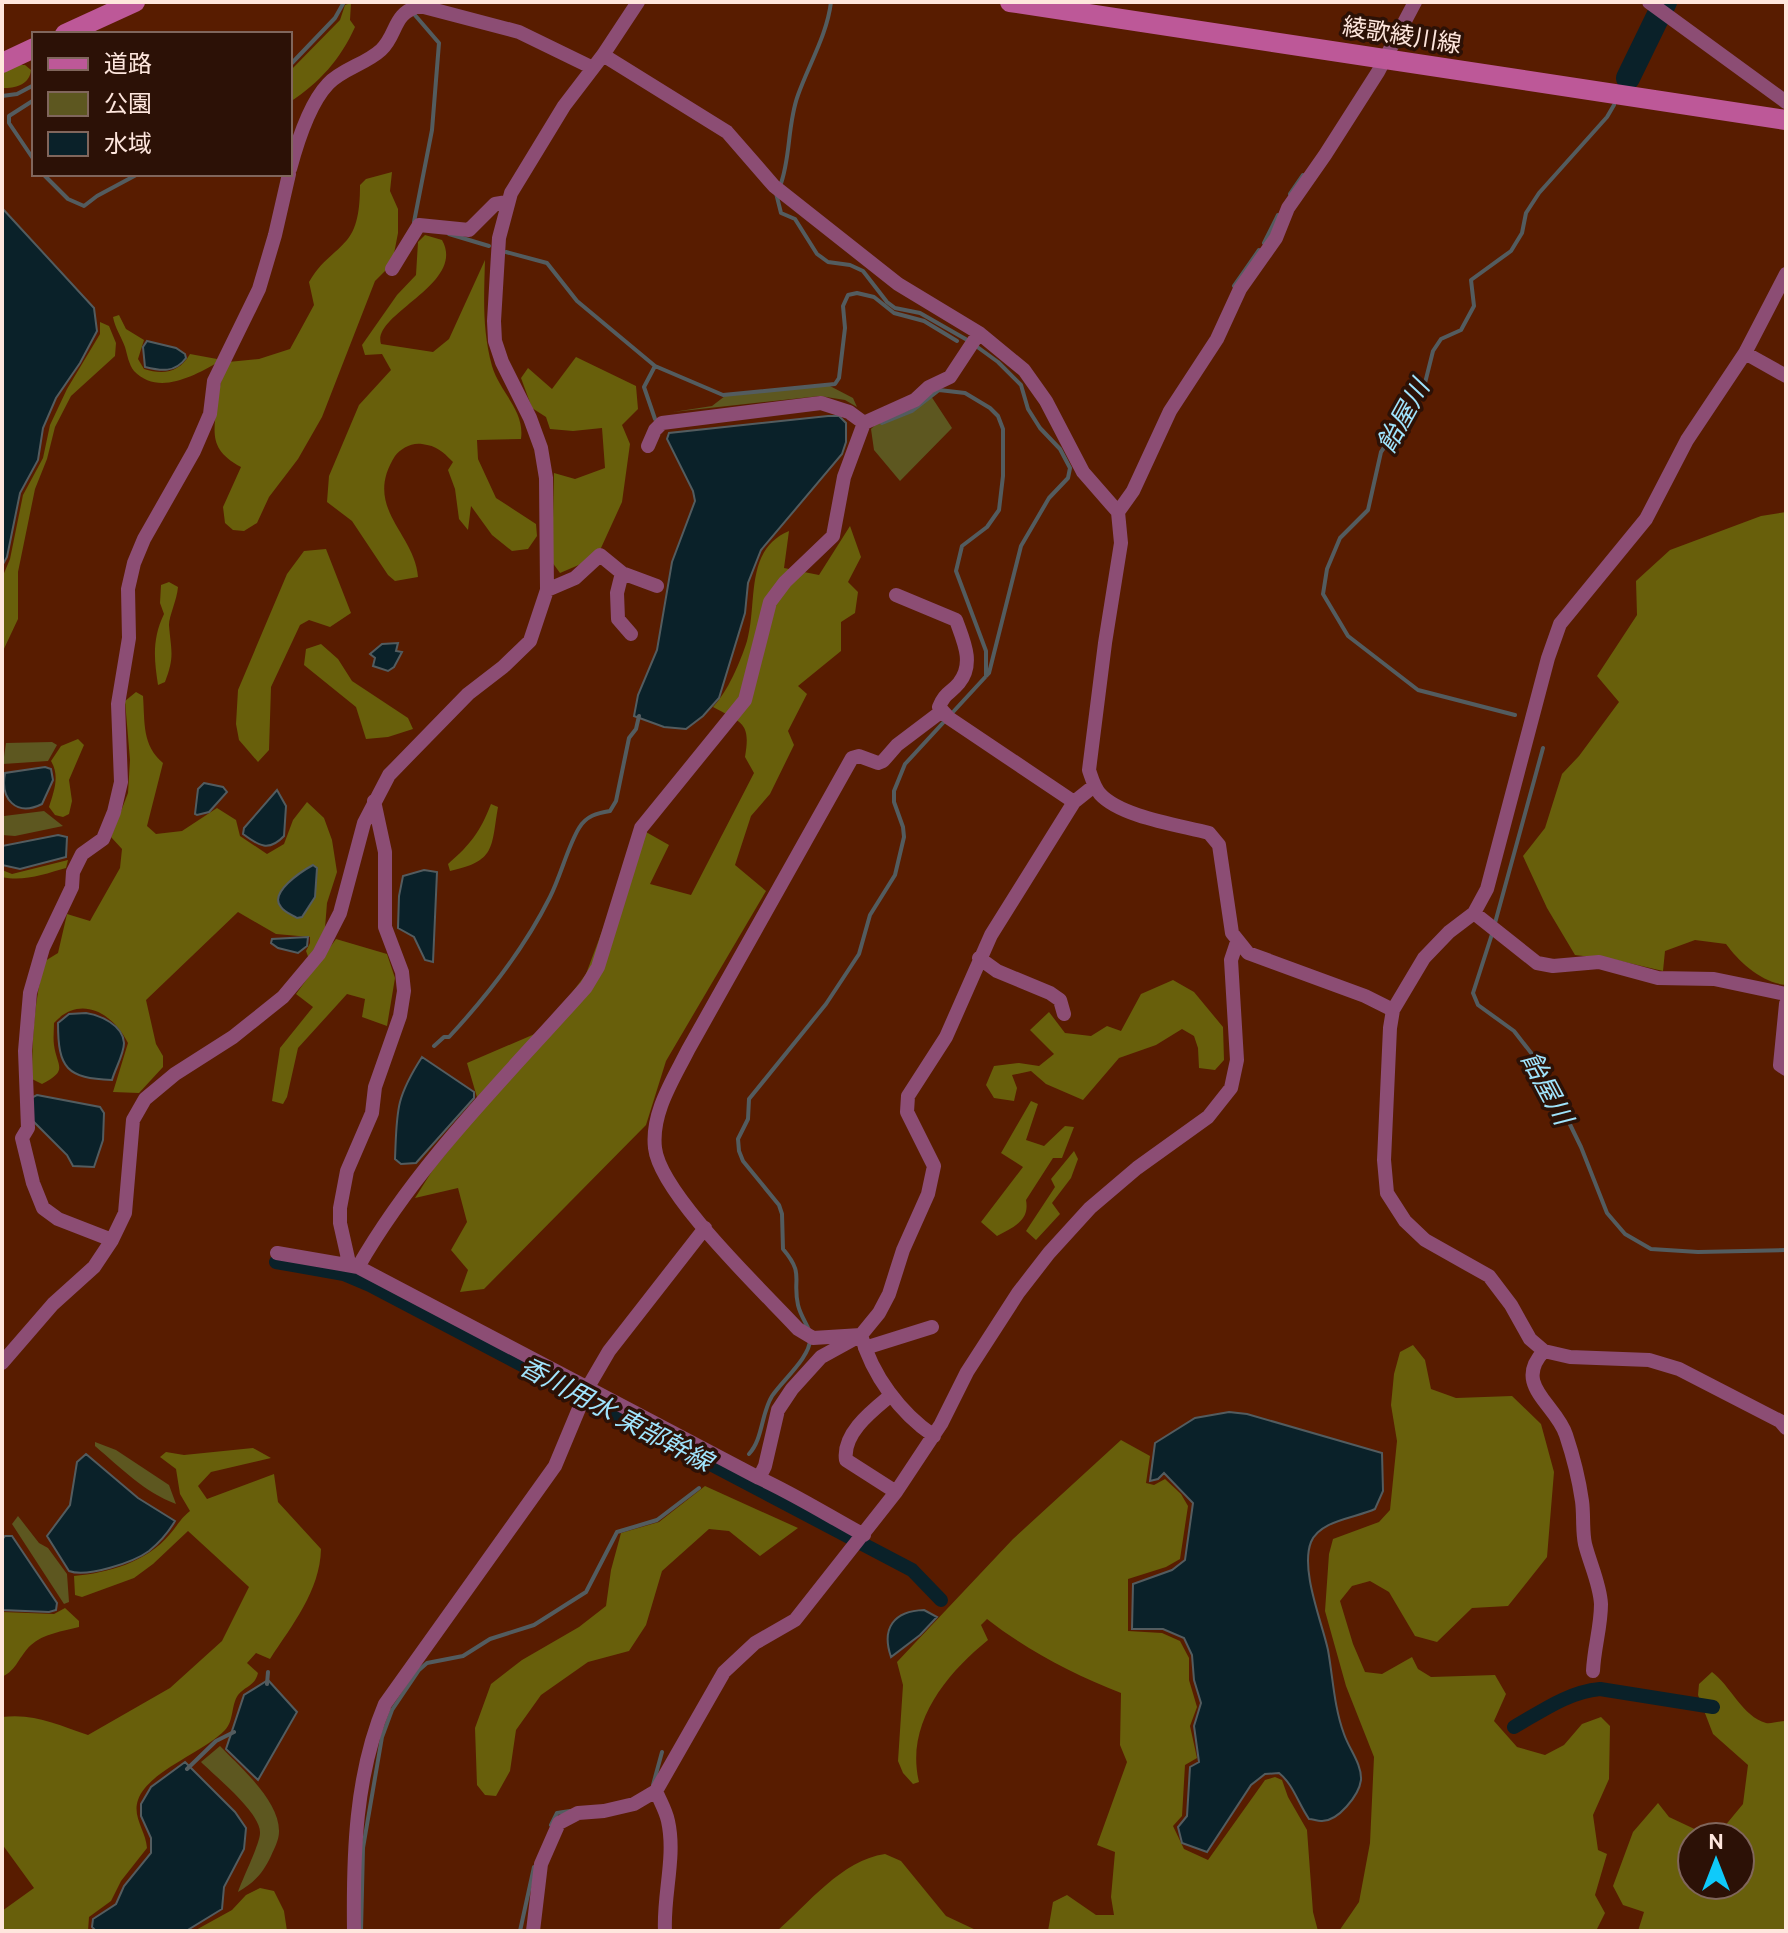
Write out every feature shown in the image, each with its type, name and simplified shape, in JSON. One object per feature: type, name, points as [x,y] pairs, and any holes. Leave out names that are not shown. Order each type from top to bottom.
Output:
[{"type":"main road","points":[[69,32],[135,2]]},
{"type":"main road","name":"綾歌綾川線","points":[[1010,2],[1786,120]]},
{"type":"main road","points":[[2,63],[32,49]]},
{"type":"street","points":[[2,1363],[53,1304],[94,1267],[112,1240],[125,1213],[133,1120],[145,1099],[175,1074],[233,1037],[283,997],[319,954],[340,913],[364,823],[389,775],[468,694],[530,641],[547,590],[546,478],[541,448],[530,418],[495,341],[499,238],[507,202],[564,106],[638,2]]},
{"type":"street","points":[[1118,512],[1133,491],[1170,411],[1217,339],[1240,289],[1276,238],[1288,208],[1341,131],[1415,2]]},
{"type":"street","points":[[1653,5],[1786,102]]},
{"type":"street","points":[[292,160],[297,142],[328,84],[383,48],[398,19],[409,9],[420,6],[519,32],[593,68]]},
{"type":"street","points":[[603,55],[727,132],[778,189],[974,340],[1024,370],[1046,401],[1083,472],[1118,512],[1121,543],[1089,770],[1094,786],[1102,797],[1126,809],[1214,837],[1219,845],[1232,933],[1248,953],[1365,996],[1393,1010]]},
{"type":"street","points":[[112,1240],[58,1219],[43,1208],[33,1183],[22,1138],[28,1128],[25,1051],[30,993],[43,948],[72,887],[73,872],[82,854],[103,839],[114,812],[121,782],[118,704],[129,638],[128,589],[134,563],[144,539],[194,451],[210,414],[214,381],[259,289],[288,176]]},
{"type":"street","points":[[392,269],[419,227],[469,230],[495,204],[507,202]]},
{"type":"street","points":[[1480,918],[1548,658],[1560,624],[1646,519],[1687,440],[1745,353],[1786,274]]},
{"type":"street","points":[[354,1265],[416,1180],[592,977],[598,967],[641,828],[745,700],[770,602],[785,582],[833,536],[844,477],[864,423],[915,400],[929,387],[950,377],[974,340]]},
{"type":"street","points":[[1745,353],[1786,376]]},
{"type":"street","points":[[648,446],[662,423],[821,403],[849,412],[864,423]]},
{"type":"street","points":[[547,590],[575,578],[600,555],[622,573],[657,586]]},
{"type":"street","points":[[622,573],[617,593],[618,619],[631,634]]},
{"type":"street","points":[[896,595],[956,620],[967,653],[966,671],[958,684],[944,695],[939,707],[946,715],[1074,802]]},
{"type":"street","points":[[863,1342],[810,1337],[705,1228],[662,1170],[655,1148],[658,1114],[688,1050],[852,758],[859,756],[878,763],[883,761],[897,745],[946,715]]},
{"type":"street","points":[[863,1342],[889,1294],[903,1250],[928,1194],[934,1166],[907,1112],[908,1096],[946,1037],[979,958],[1074,802],[1094,786]]},
{"type":"street","points":[[354,1265],[340,1223],[340,1208],[347,1171],[372,1113],[375,1087],[400,1016],[404,991],[402,972],[385,927],[385,852],[373,801]]},
{"type":"street","points":[[1480,918],[1537,963],[1553,966],[1599,962],[1658,978],[1714,979],[1786,994]]},
{"type":"street","points":[[1480,918],[1449,932],[1424,958],[1393,1010],[1385,1118],[1387,1193],[1405,1221],[1425,1240],[1489,1276],[1511,1305],[1530,1339],[1544,1351],[1570,1357],[1649,1360],[1679,1369],[1780,1421],[1786,1428]]},
{"type":"street","points":[[533,1931],[541,1864],[559,1823],[578,1813],[634,1804],[656,1791],[724,1672],[755,1643],[795,1620],[896,1492],[934,1436],[967,1372],[1018,1293],[1049,1253],[1090,1208],[1125,1178],[1208,1117],[1231,1088],[1237,1060],[1231,960],[1237,942]]},
{"type":"street","points":[[979,958],[997,971],[1050,993],[1060,1000],[1064,1014]]},
{"type":"street","points":[[1786,1004],[1780,1065],[1786,1069]]},
{"type":"street","points":[[354,1931],[355,1832],[375,1727],[385,1704],[555,1466],[585,1395],[609,1351],[705,1228]]},
{"type":"street","points":[[277,1253],[354,1265],[585,1395],[799,1496],[860,1540]]},
{"type":"street","points":[[759,1478],[765,1466],[778,1410],[821,1357],[863,1342],[932,1327]]},
{"type":"street","points":[[863,1342],[891,1395],[912,1421],[934,1436]]},
{"type":"street","points":[[1544,1351],[1533,1362],[1532,1379],[1539,1395],[1566,1433],[1582,1499],[1584,1542],[1601,1599],[1601,1623],[1594,1650],[1593,1671]]},
{"type":"street","points":[[891,1395],[855,1430],[845,1448],[846,1460],[896,1492]]},
{"type":"street","points":[[656,1791],[668,1821],[670,1865],[664,1910],[665,1931]]},
{"type":"green space","points":[[828,385],[853,398],[857,407],[845,400],[820,396],[673,412],[712,406],[725,396]]},
{"type":"green space","points":[[929,393],[952,428],[900,481],[874,450],[871,429],[879,421],[913,409]]},
{"type":"green space","points":[[52,742],[57,745],[48,761],[3,764],[6,743]]},
{"type":"green space","points":[[44,811],[63,826],[15,836],[2,835],[4,816]]},
{"type":"green space","points":[[95,1442],[116,1450],[169,1485],[176,1504],[133,1479],[95,1446]]},
{"type":"green space","points":[[18,1516],[67,1574],[69,1602],[64,1604],[12,1524]]},
{"type":"green space","points":[[220,1746],[257,1785],[278,1820],[278,1838],[268,1862],[253,1881],[238,1892],[260,1833],[245,1805],[201,1762]]},
{"type":"shaded area","points":[[351,3],[350,20],[355,27],[343,50],[320,78],[292,100],[292,69],[340,20],[345,5]]},
{"type":"shaded area","points":[[16,65],[25,65],[31,70],[28,79],[12,88],[2,88],[2,73]]},
{"type":"shaded area","points":[[392,172],[390,191],[398,209],[398,233],[392,264],[375,281],[322,417],[298,459],[269,497],[257,523],[244,531],[233,530],[225,523],[223,507],[241,467],[219,448],[215,433],[219,393],[228,362],[259,359],[290,349],[314,305],[309,282],[354,228],[360,185],[366,179]]},
{"type":"shaded area","points":[[425,235],[442,240],[446,256],[442,271],[390,321],[382,333],[381,344],[433,352],[449,339],[485,260],[484,313],[489,352],[496,376],[516,410],[521,439],[477,440],[478,459],[496,498],[536,524],[537,536],[528,549],[512,551],[492,535],[471,506],[468,530],[459,519],[455,489],[448,470],[453,462],[432,446],[410,445],[395,456],[386,474],[384,491],[393,520],[415,561],[418,577],[395,581],[352,521],[327,502],[329,476],[359,405],[391,370],[382,354],[365,355],[362,345],[397,295],[416,275],[418,242]]},
{"type":"shaded area","points":[[119,315],[126,329],[144,340],[138,359],[144,369],[170,371],[181,365],[190,354],[217,359],[217,363],[176,381],[164,383],[143,378],[129,363],[113,317]]},
{"type":"shaded area","points":[[100,322],[109,326],[116,343],[115,356],[71,396],[55,427],[35,489],[18,572],[18,619],[2,653],[2,578],[10,559],[23,495],[43,458],[50,425],[67,389],[100,334]]},
{"type":"shaded area","points":[[576,357],[636,386],[638,409],[622,425],[630,444],[622,502],[601,548],[581,564],[560,573],[552,562],[554,473],[575,479],[605,468],[602,428],[573,431],[550,429],[546,417],[532,408],[521,378],[528,368],[552,389]]},
{"type":"shaded area","points":[[1786,512],[1786,985],[1768,980],[1752,970],[1726,944],[1695,940],[1665,951],[1663,971],[1616,960],[1575,955],[1547,908],[1523,856],[1545,828],[1562,774],[1619,702],[1597,676],[1637,615],[1636,581],[1670,550],[1761,516]]},
{"type":"shaded area","points":[[850,526],[861,557],[848,582],[858,592],[855,613],[841,622],[841,651],[798,686],[807,694],[788,731],[794,745],[770,794],[751,816],[735,865],[766,891],[666,1061],[646,1125],[484,1289],[460,1292],[468,1270],[451,1250],[467,1222],[458,1188],[415,1198],[434,1168],[481,1111],[467,1063],[544,1030],[586,974],[619,886],[646,832],[669,845],[650,884],[691,895],[754,773],[745,757],[747,737],[742,725],[713,707],[733,676],[747,641],[759,564],[775,540],[789,531],[784,568],[819,575]]},
{"type":"shaded area","points":[[326,549],[351,613],[330,627],[309,620],[300,625],[271,687],[269,750],[258,762],[239,740],[236,724],[238,690],[287,574],[304,551]]},
{"type":"shaded area","points":[[169,582],[178,587],[169,621],[171,659],[165,682],[158,685],[155,649],[164,614],[160,603],[161,585]]},
{"type":"shaded area","points":[[321,644],[338,659],[352,681],[408,718],[413,729],[388,737],[366,739],[356,707],[304,665],[306,649]]},
{"type":"shaded area","points":[[136,692],[143,696],[151,749],[163,763],[147,826],[156,834],[182,831],[217,808],[236,820],[240,836],[267,854],[284,844],[293,820],[307,802],[324,818],[332,840],[337,872],[327,903],[325,928],[309,959],[306,951],[310,937],[276,934],[238,912],[146,1000],[156,1044],[163,1056],[163,1067],[139,1093],[113,1092],[128,1043],[114,1023],[95,1011],[85,1009],[64,1014],[54,1023],[54,1045],[59,1068],[56,1075],[42,1084],[32,1079],[34,1020],[41,976],[45,961],[58,953],[67,914],[90,921],[120,868],[122,849],[111,837],[128,793],[130,760],[125,701]]},
{"type":"shaded area","points":[[78,739],[84,745],[69,780],[72,801],[69,814],[63,817],[55,815],[49,807],[56,778],[51,761],[61,746]]},
{"type":"shaded area","points":[[491,804],[498,807],[489,851],[476,863],[450,871],[448,864],[474,837]]},
{"type":"shaded area","points":[[68,860],[66,868],[42,875],[18,879],[2,877],[2,870],[12,874]]},
{"type":"shaded area","points":[[336,939],[387,954],[395,978],[387,1026],[362,1017],[365,999],[347,994],[298,1048],[283,1104],[272,1101],[280,1048],[313,1007],[296,994]]},
{"type":"shaded area","points":[[1173,980],[1194,992],[1223,1027],[1224,1060],[1215,1070],[1199,1068],[1194,1036],[1182,1029],[1156,1045],[1119,1058],[1083,1100],[1046,1084],[1031,1071],[1012,1075],[1017,1088],[1014,1101],[994,1098],[986,1085],[994,1066],[1019,1063],[1039,1066],[1054,1054],[1030,1030],[1049,1012],[1065,1033],[1091,1036],[1107,1026],[1121,1031],[1141,994]]},
{"type":"shaded area","points":[[1031,1101],[1038,1104],[1026,1140],[1044,1146],[1065,1126],[1074,1127],[1062,1158],[1053,1158],[1026,1200],[1023,1218],[997,1236],[981,1222],[1023,1167],[1001,1153]]},
{"type":"shaded area","points":[[1074,1151],[1078,1159],[1071,1178],[1052,1203],[1060,1214],[1036,1240],[1026,1231],[1055,1187],[1051,1179]]},
{"type":"shaded area","points":[[1413,1345],[1425,1360],[1431,1389],[1456,1398],[1512,1396],[1541,1424],[1554,1472],[1547,1557],[1508,1606],[1472,1608],[1437,1642],[1415,1636],[1389,1592],[1370,1581],[1352,1586],[1340,1601],[1353,1644],[1365,1672],[1382,1674],[1412,1657],[1418,1669],[1431,1677],[1495,1675],[1506,1694],[1494,1721],[1517,1747],[1545,1755],[1564,1745],[1582,1724],[1601,1717],[1610,1726],[1609,1779],[1593,1815],[1598,1850],[1607,1854],[1595,1895],[1605,1913],[1596,1931],[1339,1931],[1359,1902],[1370,1843],[1374,1757],[1346,1686],[1325,1611],[1329,1554],[1333,1539],[1379,1522],[1390,1510],[1397,1441],[1391,1405],[1394,1374],[1400,1352]]},
{"type":"shaded area","points":[[1121,1440],[1150,1456],[1146,1483],[1154,1485],[1165,1479],[1181,1494],[1188,1506],[1180,1559],[1166,1567],[1128,1579],[1128,1631],[1162,1633],[1180,1641],[1189,1658],[1189,1680],[1197,1707],[1190,1726],[1197,1758],[1185,1765],[1182,1816],[1173,1826],[1184,1849],[1208,1860],[1265,1780],[1275,1777],[1282,1780],[1307,1830],[1313,1912],[1318,1931],[1048,1931],[1053,1902],[1067,1895],[1096,1915],[1114,1915],[1111,1897],[1115,1852],[1097,1845],[1127,1762],[1120,1745],[1121,1693],[1052,1661],[987,1619],[981,1625],[988,1640],[944,1685],[924,1721],[916,1761],[919,1782],[913,1784],[898,1761],[903,1685],[897,1662],[1013,1539]]},
{"type":"shaded area","points":[[253,1448],[271,1458],[211,1472],[198,1486],[207,1499],[274,1474],[278,1502],[321,1549],[316,1579],[303,1607],[270,1659],[256,1653],[247,1663],[258,1673],[257,1677],[238,1695],[225,1730],[164,1771],[144,1790],[138,1800],[137,1812],[147,1848],[121,1881],[111,1901],[89,1917],[88,1931],[2,1931],[2,1911],[34,1888],[2,1844],[2,1717],[36,1718],[88,1735],[170,1688],[222,1641],[249,1587],[188,1531],[134,1578],[82,1597],[75,1595],[74,1576],[113,1569],[138,1559],[161,1544],[190,1511],[180,1494],[176,1469],[160,1457],[166,1452],[184,1455]]},
{"type":"shaded area","points":[[705,1486],[798,1528],[760,1556],[729,1531],[709,1529],[662,1571],[646,1625],[629,1651],[588,1662],[541,1695],[516,1730],[510,1771],[496,1796],[485,1795],[477,1785],[475,1728],[491,1684],[522,1660],[579,1627],[606,1606],[621,1533],[659,1522]]},
{"type":"shaded area","points":[[65,1608],[79,1621],[79,1627],[36,1641],[11,1671],[2,1677],[2,1612],[54,1614]]},
{"type":"shaded area","points":[[1712,1672],[1758,1720],[1768,1723],[1786,1721],[1786,1931],[1638,1931],[1644,1912],[1623,1905],[1613,1886],[1633,1832],[1658,1803],[1669,1817],[1678,1821],[1676,1901],[1756,1901],[1756,1821],[1729,1821],[1743,1804],[1748,1765],[1713,1734],[1698,1695],[1699,1684]]},
{"type":"shaded area","points":[[885,1854],[901,1861],[946,1916],[978,1931],[777,1931],[840,1874],[869,1858]]},
{"type":"shaded area","points":[[260,1888],[274,1891],[284,1911],[287,1931],[194,1931],[232,1910],[246,1895]]},
{"type":"water","points":[[2,208],[94,308],[97,331],[56,398],[43,428],[38,460],[20,493],[7,557],[2,566]]},
{"type":"water","points":[[147,341],[176,348],[186,358],[167,370],[145,367],[143,347]]},
{"type":"water","points":[[839,416],[846,423],[846,442],[842,454],[761,550],[748,583],[745,613],[719,698],[686,729],[664,727],[634,716],[638,695],[657,650],[672,562],[695,501],[667,439],[669,433]]},
{"type":"water","points":[[398,643],[396,651],[402,652],[394,667],[388,671],[373,666],[375,658],[370,654],[382,644]]},
{"type":"water","points":[[45,767],[51,769],[53,780],[42,804],[25,808],[12,803],[5,791],[5,773]]},
{"type":"water","points":[[204,783],[223,787],[227,792],[209,812],[197,815],[198,789]]},
{"type":"water","points":[[277,790],[286,806],[284,836],[274,844],[264,846],[243,834],[244,828]]},
{"type":"water","points":[[58,835],[67,837],[66,857],[20,869],[2,865],[2,846]]},
{"type":"water","points":[[313,865],[317,868],[315,897],[302,917],[297,918],[282,909],[279,895],[288,883]]},
{"type":"water","points":[[424,870],[437,872],[433,962],[425,960],[414,937],[398,928],[403,876]]},
{"type":"water","points":[[308,937],[307,946],[298,953],[271,943],[272,939]]},
{"type":"water","points":[[86,1013],[110,1022],[123,1037],[123,1052],[112,1080],[85,1077],[68,1068],[63,1061],[58,1023],[69,1014]]},
{"type":"water","points":[[422,1057],[474,1092],[474,1098],[416,1163],[401,1164],[395,1159],[399,1106]]},
{"type":"water","points":[[37,1095],[100,1107],[104,1113],[103,1140],[94,1167],[73,1166],[67,1155],[32,1120],[31,1098]]},
{"type":"water","points":[[1229,1412],[1247,1414],[1382,1453],[1383,1491],[1375,1509],[1322,1529],[1311,1542],[1308,1554],[1310,1581],[1328,1650],[1338,1713],[1361,1774],[1356,1793],[1334,1817],[1321,1821],[1309,1819],[1284,1777],[1279,1773],[1265,1774],[1251,1785],[1207,1852],[1182,1843],[1178,1827],[1187,1816],[1190,1767],[1199,1762],[1194,1726],[1201,1703],[1194,1680],[1192,1655],[1184,1638],[1163,1629],[1132,1629],[1133,1584],[1172,1570],[1185,1560],[1193,1503],[1164,1473],[1150,1481],[1155,1443],[1195,1418]]},
{"type":"water","points":[[86,1454],[138,1498],[175,1521],[160,1541],[142,1555],[110,1568],[77,1573],[69,1571],[47,1536],[70,1505],[77,1462]]},
{"type":"water","points":[[5,1536],[12,1536],[57,1603],[56,1610],[2,1610],[2,1540]]},
{"type":"water","points":[[924,1610],[937,1617],[920,1635],[891,1657],[888,1638],[892,1623],[905,1614]]},
{"type":"water","points":[[268,1680],[297,1712],[258,1780],[226,1749],[244,1695]]},
{"type":"water","points":[[185,1762],[235,1812],[246,1828],[244,1849],[224,1887],[222,1909],[186,1931],[96,1931],[92,1927],[93,1919],[116,1904],[124,1886],[151,1853],[151,1838],[141,1816],[141,1804],[151,1787]]},
{"type":"waterway","points":[[292,63],[335,18],[344,2]]},
{"type":"waterway","points":[[780,186],[795,106],[822,38],[831,2]]},
{"type":"waterway","name":"飴屋川","points":[[1628,78],[1665,2]]},
{"type":"waterway","points":[[414,14],[439,43],[432,130],[414,222]]},
{"type":"waterway","points":[[2,96],[17,94],[32,86]]},
{"type":"waterway","points":[[32,101],[9,116],[9,123],[32,157]]},
{"type":"waterway","name":"飴屋川","points":[[1515,715],[1418,690],[1348,636],[1323,594],[1327,569],[1340,538],[1368,510],[1381,452],[1423,391],[1433,351],[1441,339],[1461,330],[1474,306],[1471,280],[1511,251],[1522,233],[1526,213],[1539,193],[1607,117],[1614,105]]},
{"type":"waterway","points":[[1290,194],[1303,175]]},
{"type":"waterway","points":[[45,176],[68,199],[84,206],[134,176]]},
{"type":"waterway","points":[[776,193],[781,213],[795,219],[817,254],[828,262],[850,265],[863,271],[895,308],[920,313],[969,341]]},
{"type":"waterway","points":[[1264,243],[1278,215]]},
{"type":"waterway","points":[[449,234],[489,246]]},
{"type":"waterway","points":[[1234,286],[1259,250]]},
{"type":"waterway","points":[[506,252],[547,263],[577,301],[655,366],[723,395],[835,384],[839,378],[845,328],[843,306],[848,295],[857,293],[874,297],[894,313],[924,321],[957,341]]},
{"type":"waterway","points":[[809,1330],[798,1305],[796,1271],[783,1249],[779,1205],[743,1161],[739,1151],[738,1139],[748,1119],[749,1099],[826,1004],[859,954],[870,915],[895,875],[904,837],[894,791],[905,764],[989,673],[1021,546],[1049,498],[1068,478],[1070,468],[1060,449],[1040,428],[1028,409],[1021,385],[976,346]]},
{"type":"waterway","points":[[655,366],[644,387],[655,419]]},
{"type":"waterway","points":[[882,423],[912,411],[939,390],[965,393],[998,416],[1003,429],[999,510],[987,527],[962,546],[956,571],[986,651],[986,676]]},
{"type":"waterway","points":[[434,1046],[444,1037],[449,1037],[517,953],[550,897],[571,843],[582,824],[592,816],[610,811],[616,801],[629,738],[636,729],[639,716]]},
{"type":"waterway","name":"飴屋川","points":[[1495,923],[1543,748]]},
{"type":"waterway","name":"飴屋川","points":[[1493,931],[1473,993],[1478,1005],[1514,1031],[1542,1067],[1581,1147],[1607,1213],[1625,1234],[1651,1249],[1698,1252],[1786,1250]]},
{"type":"waterway","name":"香川用水 東部幹線","points":[[276,1262],[344,1274],[370,1285],[912,1570],[941,1600]]},
{"type":"waterway","points":[[749,1454],[757,1441],[772,1396],[801,1361],[810,1339]]},
{"type":"waterway","points":[[361,1931],[363,1848],[382,1737],[392,1710],[419,1670],[427,1663],[463,1656],[490,1639],[534,1625],[586,1592],[617,1532],[657,1520],[699,1488]]},
{"type":"waterway","points":[[267,1684],[268,1672]]},
{"type":"waterway","name":"香川用水 東部幹線","points":[[1514,1727],[1566,1698],[1600,1689],[1713,1707]]},
{"type":"waterway","points":[[187,1769],[216,1741],[234,1732]]},
{"type":"waterway","points":[[653,1785],[662,1752]]},
{"type":"waterway","points":[[551,1825],[557,1813],[570,1811]]},
{"type":"waterway","points":[[520,1931],[534,1867]]}]
